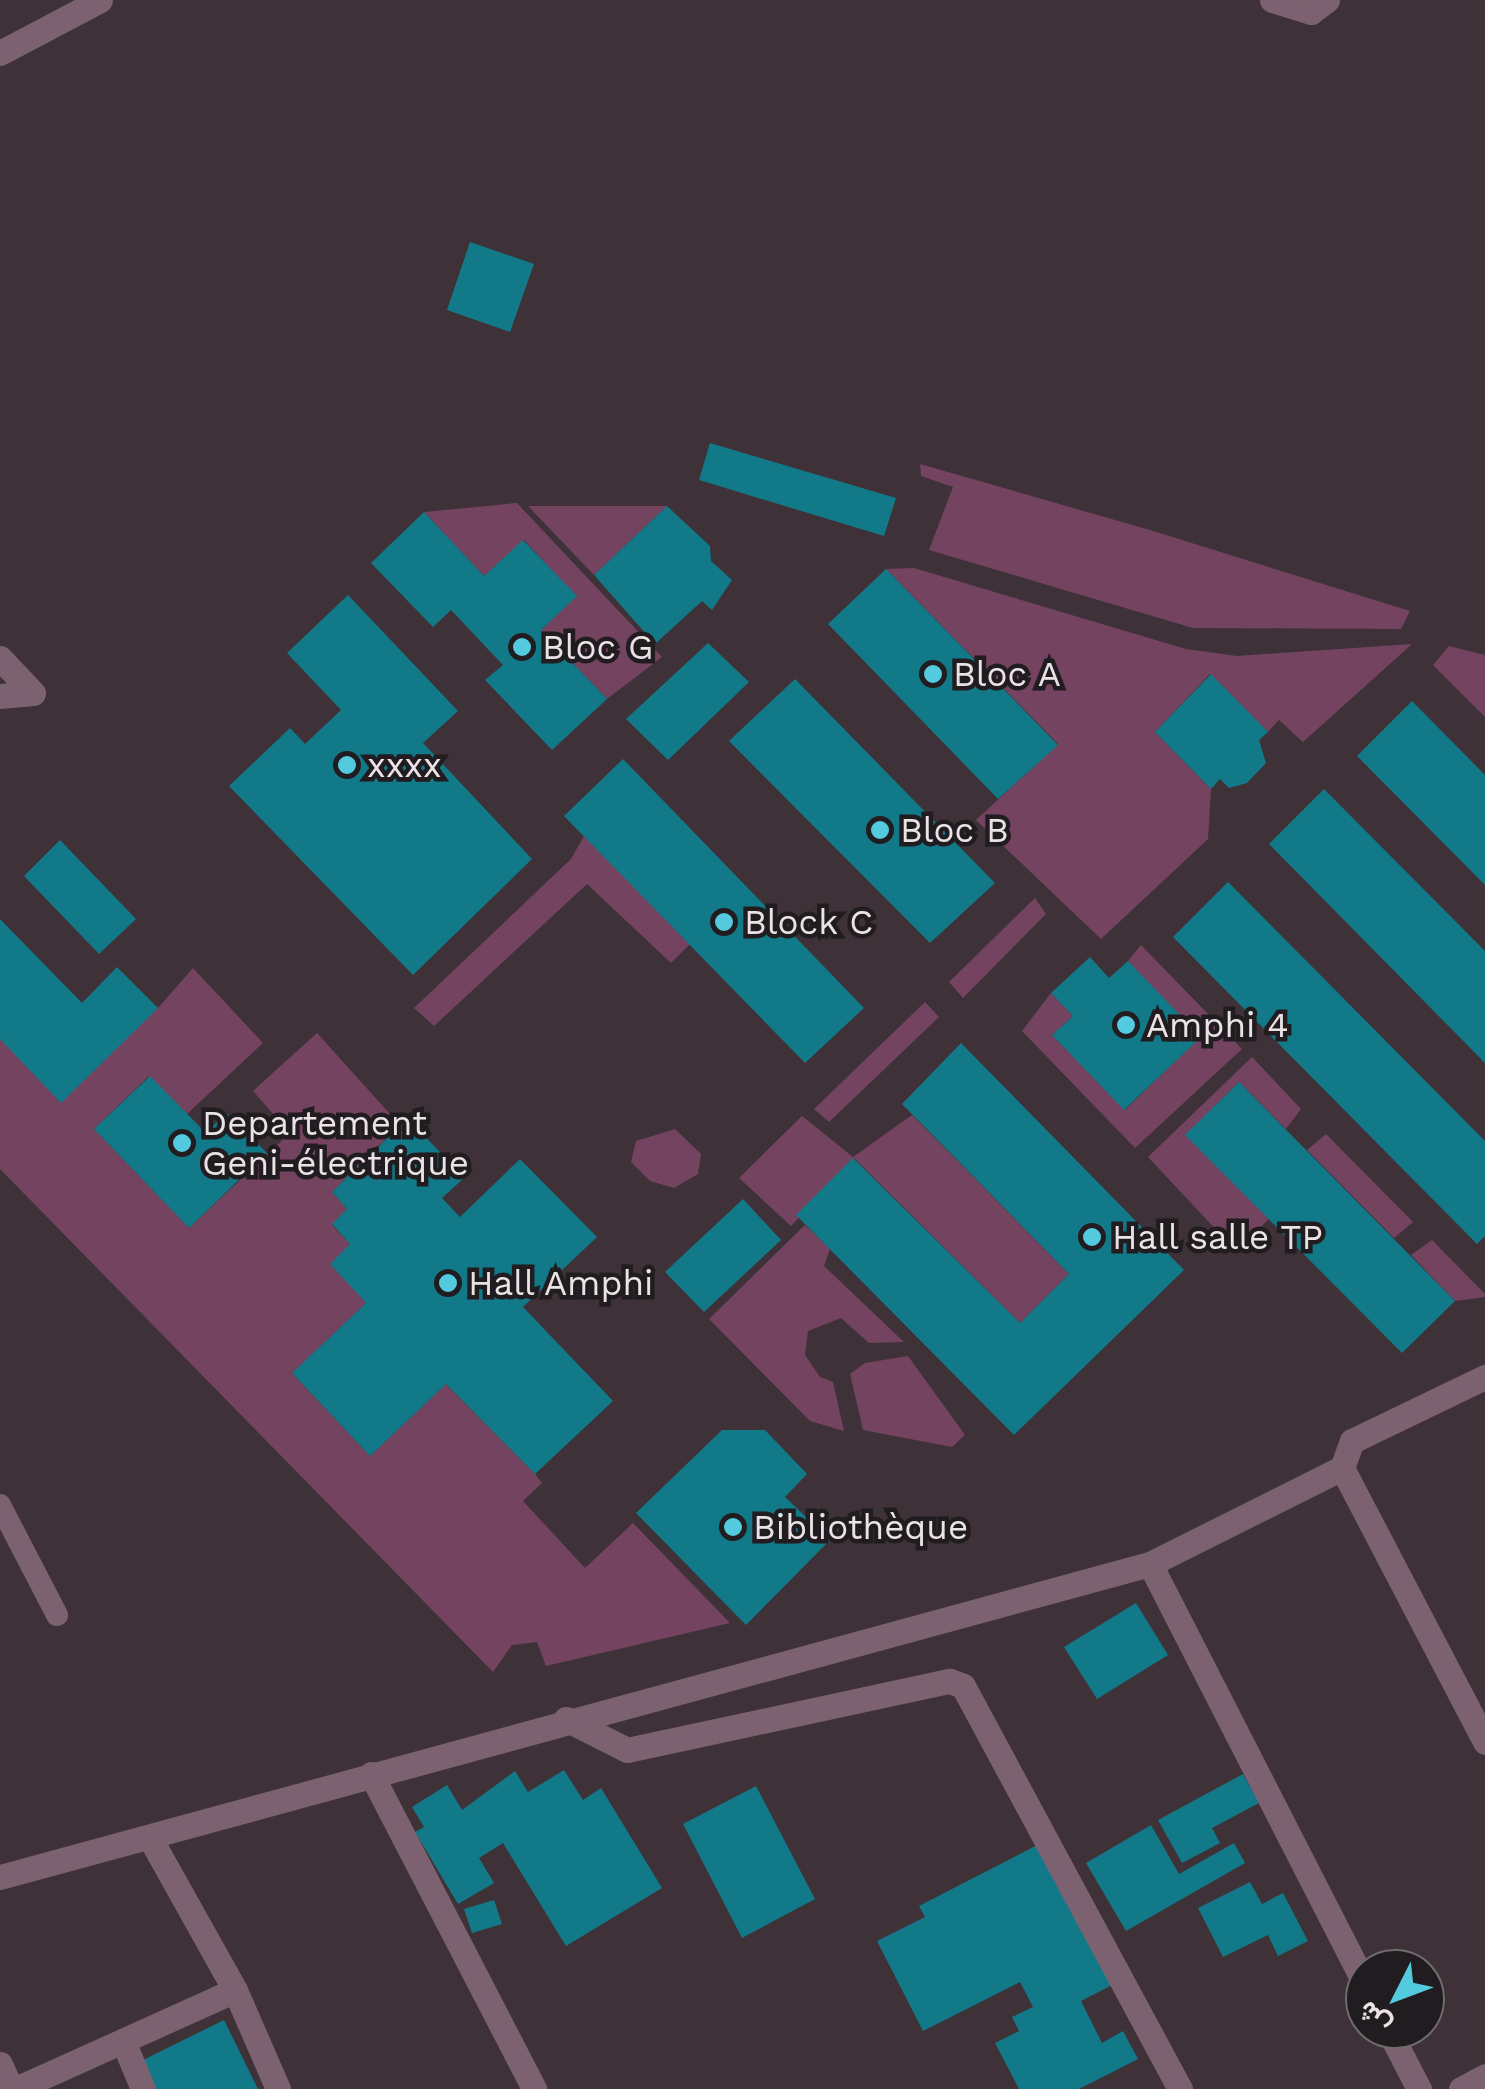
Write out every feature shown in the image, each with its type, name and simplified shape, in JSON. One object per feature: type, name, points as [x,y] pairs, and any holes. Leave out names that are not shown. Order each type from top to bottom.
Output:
[{"type":"street","points":[[0,53],[100,0]]},
{"type":"street","points":[[1272,0],[1310,12],[1327,0]]},
{"type":"street","points":[[0,658],[33,693],[0,696]]},
{"type":"street","points":[[0,1876],[150,1838],[566,1718],[1150,1564],[1342,1468],[1352,1442],[1485,1376]]},
{"type":"street","points":[[1342,1468],[1485,1742]]},
{"type":"street","points":[[1150,1564],[1347,1949]]},
{"type":"street","points":[[566,1718],[626,1750],[950,1681],[963,1686],[977,1701],[1180,2089]]},
{"type":"street","points":[[371,1774],[534,2089]]},
{"type":"street","points":[[150,1838],[236,1990],[278,2089]]},
{"type":"street","points":[[0,2064],[14,2089],[236,1990]]},
{"type":"street","points":[[123,2041],[143,2089]]},
{"type":"street","points":[[1398,2049],[1419,2089]]},
{"type":"street","points":[[1461,2089],[1485,2076]]},
{"type":"lane","points":[[0,1505],[57,1615]]},
{"type":"shaded area","points":[[920,464],[1410,611],[1401,629],[1193,628],[929,550],[953,487],[921,476]]},
{"type":"shaded area","points":[[517,503],[662,657],[607,699],[541,630],[576,596],[524,540],[484,576],[424,512]]},
{"type":"shaded area","points":[[528,506],[667,506],[594,575]]},
{"type":"shaded area","points":[[914,568],[1186,649],[1237,656],[1412,644],[1303,742],[1279,720],[1268,732],[1210,674],[1155,732],[1211,789],[1208,839],[1101,939],[976,820],[1058,744],[886,569]]},
{"type":"shaded area","points":[[1449,646],[1485,655],[1485,717],[1433,665]]},
{"type":"shaded area","points":[[584,836],[690,944],[671,963],[587,884],[434,1026],[414,1008],[571,859]]},
{"type":"shaded area","points":[[1035,898],[1046,914],[963,998],[949,982]]},
{"type":"shaded area","points":[[1141,945],[1242,1049],[1135,1148],[1022,1031],[1051,993],[1073,1016],[1052,1035],[1125,1110],[1200,1037],[1128,961]]},
{"type":"shaded area","points":[[193,968],[263,1043],[187,1114],[149,1076],[94,1129],[189,1228],[290,1133],[253,1091],[317,1033],[400,1125],[332,1192],[347,1209],[332,1225],[350,1244],[366,1303],[292,1373],[370,1456],[446,1384],[542,1483],[523,1501],[585,1568],[633,1523],[730,1623],[546,1666],[537,1642],[512,1645],[493,1672],[0,1169],[0,1039],[158,1008]]},
{"type":"shaded area","points":[[925,1002],[939,1017],[829,1122],[814,1109]]},
{"type":"shaded area","points":[[1252,1057],[1301,1109],[1286,1129],[1239,1082],[1186,1135],[1269,1219],[1236,1251],[1148,1157]]},
{"type":"shaded area","points":[[912,1115],[1069,1274],[1020,1323],[854,1158],[791,1226],[739,1178],[802,1116],[853,1157]]},
{"type":"shaded area","points":[[675,1129],[701,1154],[698,1174],[674,1188],[650,1181],[631,1162],[636,1141]]},
{"type":"shaded area","points":[[1326,1134],[1413,1222],[1394,1238],[1307,1150]]},
{"type":"shaded area","points":[[805,1225],[830,1249],[824,1266],[904,1342],[869,1343],[841,1318],[808,1331],[805,1355],[820,1377],[833,1382],[844,1431],[810,1421],[709,1319]]},
{"type":"shaded area","points":[[1432,1240],[1485,1297],[1455,1301],[1411,1255]]},
{"type":"shaded area","points":[[908,1356],[965,1435],[952,1447],[863,1430],[850,1374],[865,1363]]},
{"type":"building","points":[[470,242],[534,264],[510,332],[447,310]]},
{"type":"building","points":[[710,443],[896,498],[884,536],[699,480]]},
{"type":"building","points":[[667,506],[710,546],[711,561],[732,580],[712,610],[702,601],[655,644],[594,575]]},
{"type":"building","name":"Bloc G","points":[[424,512],[484,576],[523,540],[577,596],[541,630],[607,699],[552,750],[485,680],[503,665],[451,610],[433,627],[371,563]]},
{"type":"building","name":"Bloc A","points":[[886,569],[1058,745],[998,799],[828,624]]},
{"type":"building","name":"xxxx","points":[[348,595],[458,711],[423,743],[532,859],[413,975],[229,786],[290,728],[305,744],[341,710],[287,653]]},
{"type":"building","points":[[708,643],[749,682],[668,760],[626,719]]},
{"type":"building","points":[[1211,674],[1268,732],[1259,740],[1266,763],[1247,783],[1229,788],[1220,779],[1211,789],[1155,732]]},
{"type":"building","name":"Bloc B","points":[[795,679],[995,883],[930,943],[729,741]]},
{"type":"building","points":[[1412,701],[1485,775],[1485,885],[1357,756]]},
{"type":"building","name":"Block C","points":[[623,759],[864,1008],[805,1063],[564,816]]},
{"type":"building","points":[[1324,789],[1485,951],[1485,1063],[1269,844]]},
{"type":"building","points":[[60,840],[136,919],[99,954],[24,876]]},
{"type":"building","points":[[1228,882],[1485,1141],[1485,1236],[1477,1244],[1173,937]]},
{"type":"building","points":[[0,919],[82,1003],[117,967],[158,1008],[61,1103],[0,1039]]},
{"type":"building","name":"Amphi 4","points":[[1090,957],[1109,978],[1128,961],[1201,1037],[1124,1110],[1052,1035],[1073,1016],[1051,993]]},
{"type":"building","name":"Hall salle TP","points":[[961,1043],[1184,1270],[1014,1435],[796,1215],[853,1158],[1020,1323],[1069,1274],[902,1104]]},
{"type":"building","name":"Departement Geni-électrique","points":[[150,1076],[206,1133],[226,1113],[267,1153],[189,1228],[94,1129]]},
{"type":"building","points":[[1239,1082],[1455,1301],[1402,1353],[1185,1135]]},
{"type":"building","name":"Hall Amphi","points":[[408,1118],[464,1178],[442,1198],[460,1217],[520,1159],[597,1237],[523,1307],[613,1401],[535,1474],[446,1384],[370,1456],[292,1373],[366,1303],[330,1264],[350,1244],[332,1224],[347,1209],[332,1192]]},
{"type":"building","points":[[743,1199],[781,1240],[704,1312],[665,1272]]},
{"type":"building","name":"Bibliothèque","points":[[722,1430],[765,1430],[807,1474],[785,1497],[830,1540],[746,1625],[636,1513]]},
{"type":"building","points":[[1136,1603],[1168,1655],[1097,1699],[1064,1647]]},
{"type":"building","points":[[564,1770],[583,1800],[601,1788],[662,1888],[566,1946],[503,1843],[479,1858],[494,1883],[458,1904],[415,1832],[424,1827],[412,1807],[447,1785],[462,1810],[515,1771],[528,1792]]},
{"type":"building","points":[[1243,1774],[1259,1803],[1212,1828],[1220,1843],[1182,1863],[1158,1820]]},
{"type":"building","points":[[756,1786],[815,1899],[742,1938],[683,1824]]},
{"type":"building","points":[[1151,1825],[1179,1874],[1234,1843],[1245,1863],[1126,1931],[1086,1863]]},
{"type":"building","points":[[1047,1840],[1120,1981],[1081,2001],[1102,2043],[1123,2031],[1138,2059],[1079,2089],[1019,2089],[995,2043],[1019,2031],[1012,2017],[1033,2007],[1020,1982],[923,2031],[877,1941],[925,1917],[919,1906]]},
{"type":"building","points":[[1250,1882],[1262,1904],[1283,1893],[1308,1941],[1278,1956],[1268,1935],[1223,1957],[1198,1908]]},
{"type":"building","points":[[494,1900],[502,1924],[472,1933],[464,1909]]},
{"type":"building","points":[[224,2020],[258,2089],[152,2089],[139,2062]]},
{"type":"place","name":"Bloc G","points":[[522,647]]},
{"type":"place","name":"Bloc A","points":[[933,674]]},
{"type":"place","name":"xxxx","points":[[347,765]]},
{"type":"place","name":"Bloc B","points":[[880,830]]},
{"type":"place","name":"Block C","points":[[724,922]]},
{"type":"place","name":"Amphi 4","points":[[1126,1025]]},
{"type":"place","name":"Departement Geni-électrique","points":[[182,1143]]},
{"type":"place","name":"Hall salle TP","points":[[1092,1237]]},
{"type":"place","name":"Hall Amphi","points":[[448,1283]]},
{"type":"place","name":"Bibliothèque","points":[[733,1527]]}]
